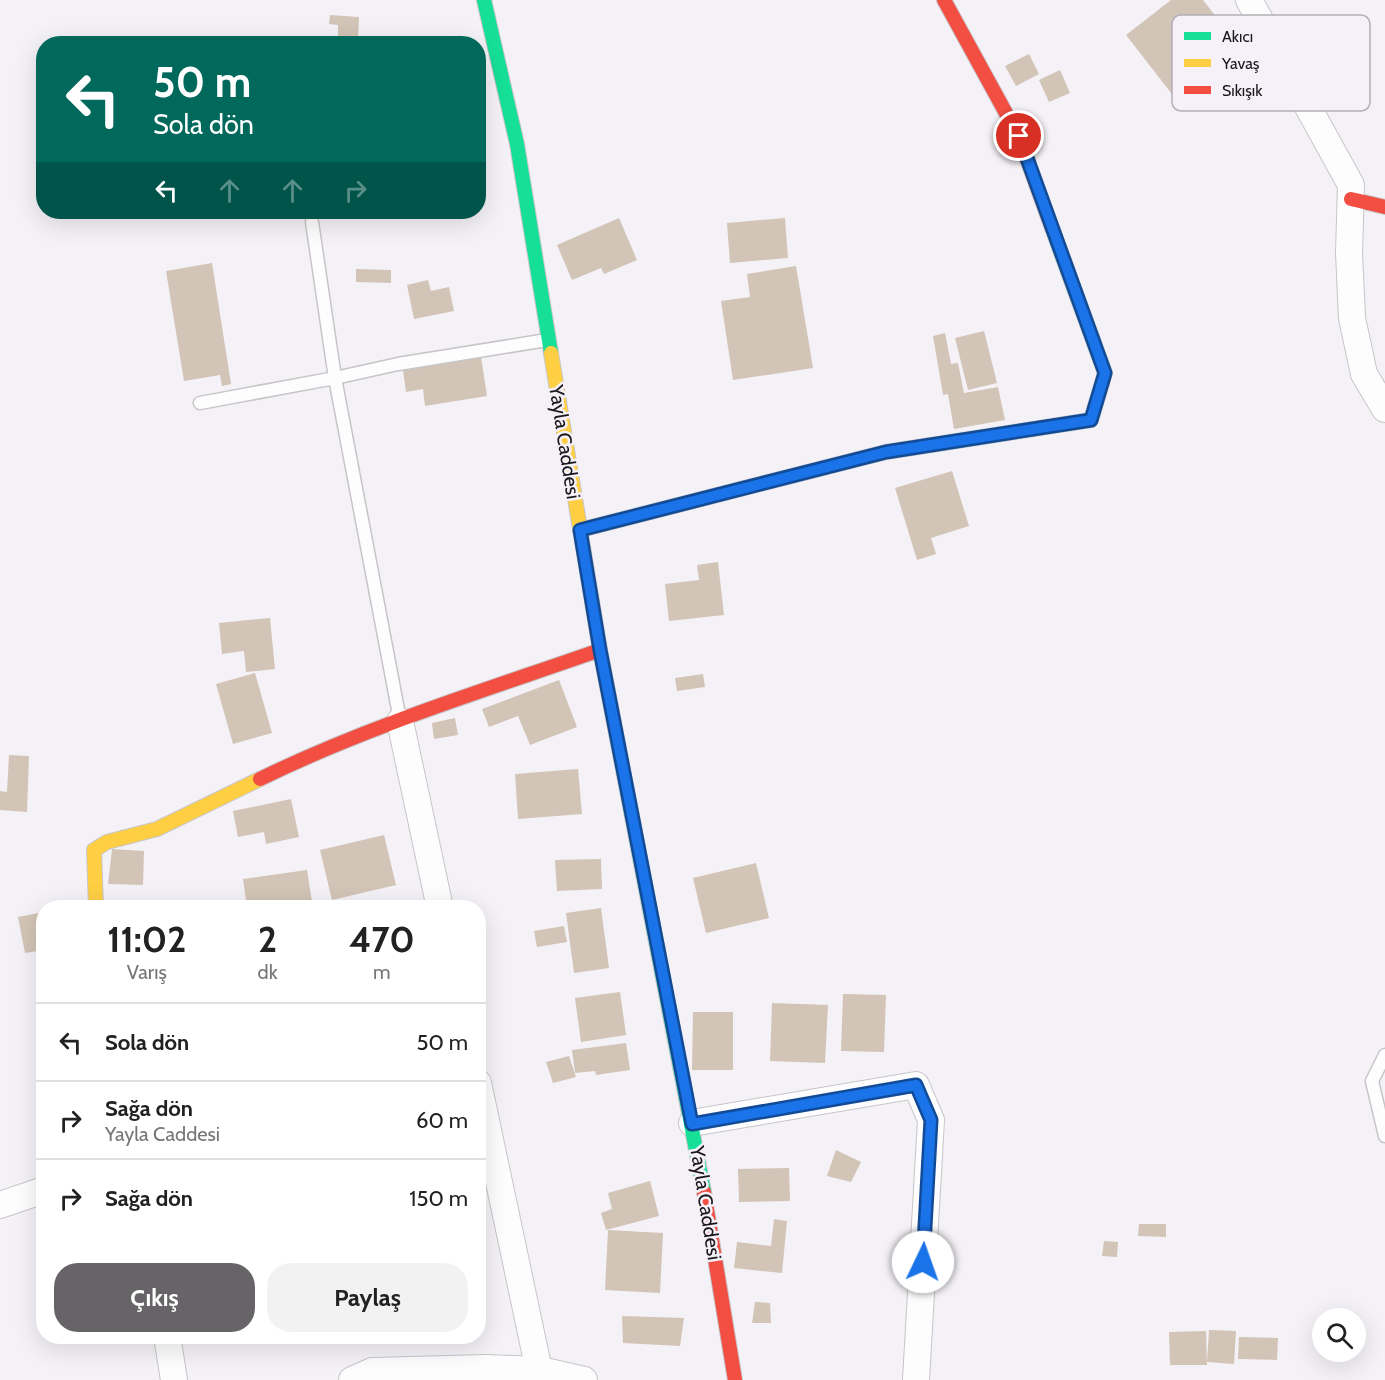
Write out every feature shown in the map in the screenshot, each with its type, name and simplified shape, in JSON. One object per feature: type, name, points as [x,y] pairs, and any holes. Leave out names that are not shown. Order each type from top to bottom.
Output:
[{"type":"street","name":"Yayla Caddesi","points":[[484,0],[516,144],[600,650],[692,1124],[735,1380]]},
{"type":"street","points":[[580,530],[886,452],[1091,420],[1105,373],[1019,136],[945,0]]},
{"type":"street","points":[[1249,0],[1257,15]]},
{"type":"street","points":[[1310,111],[1351,185],[1349,253],[1352,318],[1364,374],[1385,410]]},
{"type":"street","points":[[1351,199],[1385,207]]},
{"type":"street","points":[[95,900],[94,850],[107,842],[157,829],[291,764],[400,721],[600,650]]},
{"type":"street","points":[[400,721],[438,900]]},
{"type":"street","points":[[692,1124],[916,1085],[931,1120],[916,1380]]},
{"type":"street","points":[[486,1121],[540,1375]]},
{"type":"street","points":[[0,1205],[36,1193]]},
{"type":"street","points":[[168,1344],[174,1380]]},
{"type":"street","points":[[352,1380],[372,1371],[486,1368],[584,1380]]},
{"type":"lane","points":[[312,222],[335,378],[400,721]]},
{"type":"lane","points":[[200,403],[398,364],[549,339]]},
{"type":"lane","points":[[1385,1055],[1372,1081],[1385,1136]]},
{"type":"building","points":[[1171,0],[1203,0],[1215,15],[1172,15],[1172,94],[1126,35]]},
{"type":"building","points":[[330,15],[359,17],[358,36],[338,36],[338,25],[329,24]]},
{"type":"building","points":[[1029,54],[1039,74],[1016,86],[1005,66]]},
{"type":"building","points":[[1060,70],[1070,93],[1049,102],[1039,80]]},
{"type":"building","points":[[619,218],[637,260],[604,274],[601,268],[572,280],[557,245]]},
{"type":"building","points":[[785,218],[788,258],[730,263],[727,223]]},
{"type":"building","points":[[212,263],[231,384],[222,386],[220,375],[184,381],[166,271]]},
{"type":"building","points":[[796,266],[813,368],[733,380],[721,301],[750,297],[747,274]]},
{"type":"building","points":[[356,269],[391,270],[391,283],[356,282]]},
{"type":"building","points":[[428,280],[431,291],[449,287],[454,311],[414,319],[407,285]]},
{"type":"building","points":[[984,331],[997,383],[968,390],[955,338]]},
{"type":"building","points":[[945,333],[951,364],[958,363],[964,393],[998,387],[1005,420],[954,429],[948,394],[943,395],[933,336]]},
{"type":"building","points":[[481,357],[487,396],[425,406],[423,389],[406,392],[403,370]]},
{"type":"building","points":[[952,471],[969,526],[931,538],[936,554],[917,560],[895,488]]},
{"type":"building","points":[[718,562],[724,615],[669,621],[665,584],[699,580],[697,565]]},
{"type":"building","points":[[270,618],[275,669],[246,672],[244,651],[222,654],[219,623]]},
{"type":"building","points":[[255,673],[272,733],[233,744],[216,684]]},
{"type":"building","points":[[703,674],[705,687],[677,691],[675,678]]},
{"type":"building","points":[[559,680],[577,727],[530,745],[518,716],[489,727],[482,709]]},
{"type":"building","points":[[455,718],[458,735],[434,739],[432,723]]},
{"type":"building","points":[[9,755],[29,756],[27,812],[0,810],[0,791],[7,792]]},
{"type":"building","points":[[578,769],[582,814],[518,819],[515,774]]},
{"type":"building","points":[[291,799],[299,837],[266,844],[264,832],[238,837],[233,811]]},
{"type":"building","points":[[384,835],[396,885],[332,900],[320,850]]},
{"type":"building","points":[[112,849],[144,851],[143,885],[108,884]]},
{"type":"building","points":[[601,859],[602,889],[557,891],[555,860]]},
{"type":"building","points":[[756,863],[769,918],[706,933],[693,878]]},
{"type":"building","points":[[307,870],[312,900],[246,900],[243,879]]},
{"type":"building","points":[[601,908],[609,968],[574,973],[566,913]]},
{"type":"building","points":[[36,914],[36,951],[25,953],[18,917]]},
{"type":"building","points":[[564,926],[567,942],[537,947],[534,931]]},
{"type":"building","points":[[620,992],[626,1035],[581,1042],[575,998]]},
{"type":"building","points":[[843,994],[886,995],[884,1052],[841,1051]]},
{"type":"building","points":[[772,1003],[828,1005],[825,1063],[770,1061]]},
{"type":"building","points":[[693,1012],[733,1012],[733,1070],[692,1070]]},
{"type":"building","points":[[626,1043],[630,1070],[596,1075],[595,1071],[575,1073],[572,1050]]},
{"type":"building","points":[[569,1056],[576,1077],[553,1083],[546,1062]]},
{"type":"building","points":[[836,1150],[861,1162],[851,1182],[827,1176]]},
{"type":"building","points":[[789,1168],[790,1201],[739,1202],[738,1169]]},
{"type":"building","points":[[650,1181],[659,1216],[606,1230],[601,1213],[612,1209],[608,1193]]},
{"type":"building","points":[[774,1219],[787,1221],[782,1273],[734,1268],[737,1242],[771,1246]]},
{"type":"building","points":[[1139,1224],[1166,1224],[1166,1237],[1138,1236]]},
{"type":"building","points":[[608,1230],[663,1233],[660,1293],[605,1290]]},
{"type":"building","points":[[1104,1241],[1118,1242],[1117,1257],[1102,1256]]},
{"type":"building","points":[[755,1302],[770,1303],[771,1323],[752,1323]]},
{"type":"building","points":[[622,1316],[684,1318],[680,1346],[623,1343]]},
{"type":"building","points":[[1209,1330],[1236,1331],[1234,1364],[1207,1362]]},
{"type":"building","points":[[1206,1331],[1207,1365],[1170,1365],[1169,1332]]},
{"type":"building","points":[[1239,1337],[1278,1338],[1277,1360],[1238,1359]]},
{"type":"traffic: fast","points":[[484,0],[517,144],[551,353]]},
{"type":"traffic: fast","points":[[931,445],[1091,420],[1105,373],[1052,228]]},
{"type":"traffic: fast","points":[[616,733],[704,1192]]},
{"type":"traffic: slow","points":[[551,353],[616,733]]},
{"type":"traffic: slow","points":[[580,530],[886,452],[931,445]]},
{"type":"traffic: slow","points":[[96,900],[94,850],[107,842],[157,829],[260,779]]},
{"type":"traffic: jam","points":[[944,0],[1019,137],[1052,228]]},
{"type":"traffic: jam","points":[[1351,199],[1385,207]]},
{"type":"traffic: jam","points":[[260,779],[385,725],[600,650]]},
{"type":"traffic: jam","points":[[704,1192],[735,1380]]},
{"type":"route","points":[[923,1262],[931,1120],[916,1085],[692,1124],[600,650],[580,530],[886,452],[1091,420],[1105,373],[1019,136]]}]
